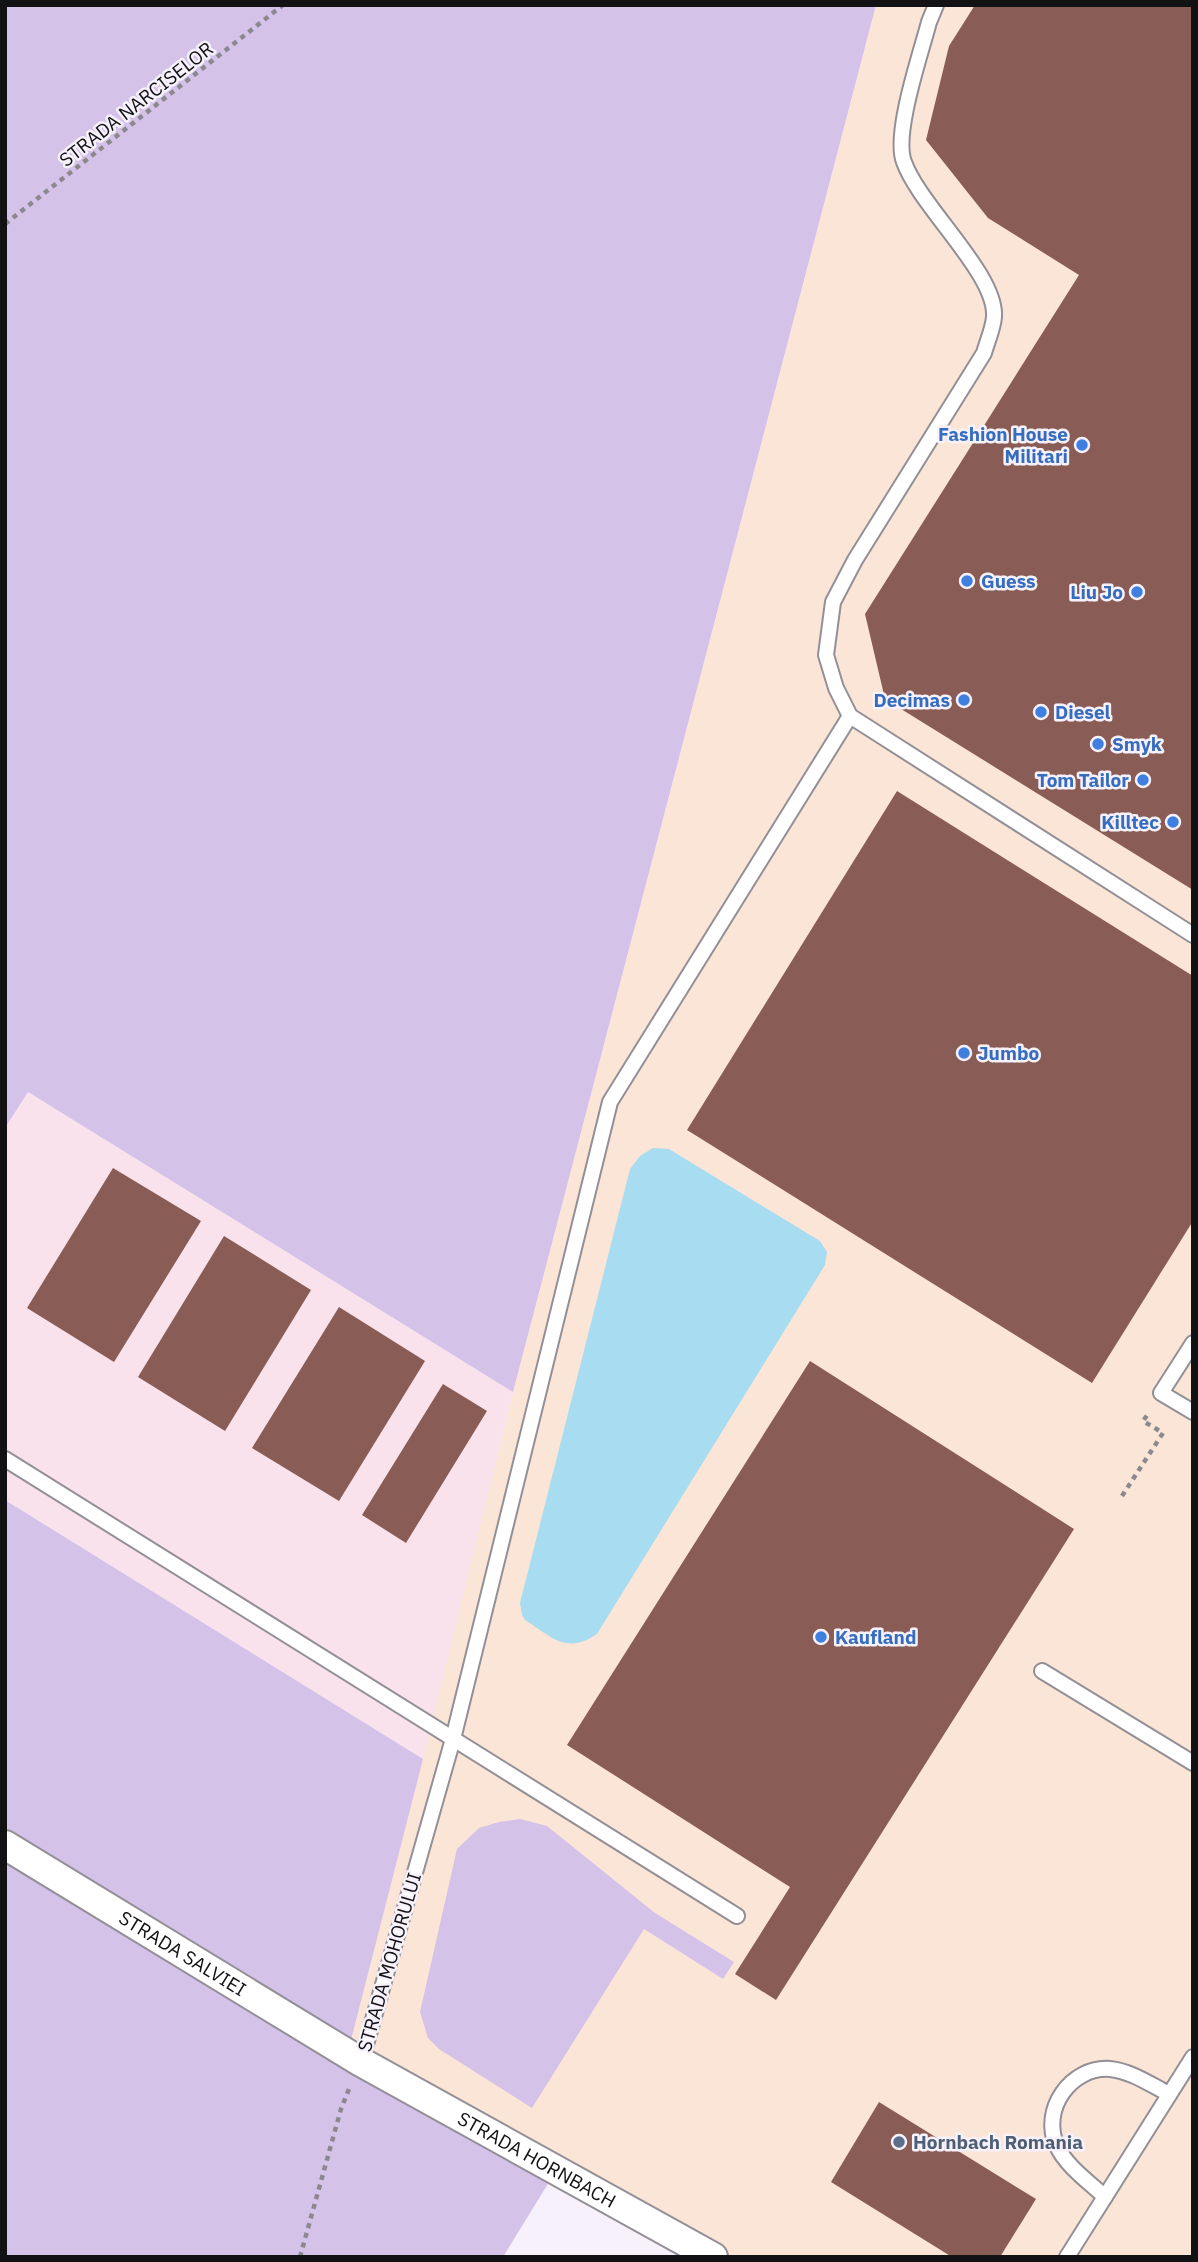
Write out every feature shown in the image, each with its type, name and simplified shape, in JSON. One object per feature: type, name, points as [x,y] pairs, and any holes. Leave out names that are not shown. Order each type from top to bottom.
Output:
[{"type":"street","name":"STRADA SALVIEI","points":[[5,1844],[361,2062]]},
{"type":"street","name":"STRADA HORNBACH","points":[[361,2062],[713,2257]]},
{"type":"lane","points":[[936,5],[929,22],[901,140],[903,162],[924,197],[987,285],[994,316],[984,354],[855,560],[833,602],[826,655],[836,688],[850,716],[1193,935]]},
{"type":"lane","name":"STRADA MOHORULUI","points":[[361,2062],[453,1739],[610,1102],[850,716]]},
{"type":"lane","points":[[1193,1343],[1161,1393],[1193,1412]]},
{"type":"lane","points":[[5,1459],[737,1916]]},
{"type":"lane","points":[[1042,1671],[1193,1763]]},
{"type":"lane","points":[[1067,2257],[1193,2057]]},
{"type":"lane","points":[[1105,2197],[1062,2156],[1056,2144],[1053,2114],[1063,2090],[1082,2075],[1108,2069],[1123,2071],[1169,2094]]},
{"type":"path","name":"STRADA NARCISELOR","points":[[5,225],[283,5]]},
{"type":"path","points":[[1122,1496],[1163,1433],[1143,1421],[1161,1393]]},
{"type":"path","name":"STRADA MOHORULUI","points":[[300,2257],[341,2109],[361,2062]]},
{"type":"shaded area","points":[[5,5],[876,5],[513,1392],[28,1092],[5,1128]]},
{"type":"shaded area","points":[[876,5],[1193,5],[1193,2257],[684,2257],[350,2044],[513,1392]]},
{"type":"shaded area","points":[[28,1092],[513,1392],[423,1759],[5,1500],[5,1128]]},
{"type":"shaded area","points":[[5,1500],[423,1759],[350,2044],[554,2174],[503,2257],[5,2257]]},
{"type":"shaded area","points":[[520,1819],[547,1826],[655,1913],[734,1962],[723,1979],[644,1929],[532,2108],[439,2049],[428,2038],[420,2012],[457,1849],[479,1828]]},
{"type":"water","points":[[653,1148],[669,1149],[820,1241],[827,1252],[825,1265],[597,1634],[586,1640],[568,1643],[551,1637],[525,1620],[520,1603],[630,1169],[640,1156]]},
{"type":"building","name":"Fashion House Militari","points":[[975,5],[1193,5],[1193,890],[885,699],[865,614],[1079,275],[988,218],[926,140],[949,46]]},
{"type":"building","name":"Jumbo","points":[[897,791],[1193,976],[1193,1221],[1092,1383],[687,1130]]},
{"type":"building","points":[[113,1168],[201,1221],[114,1362],[27,1308]]},
{"type":"building","points":[[224,1236],[311,1290],[225,1431],[138,1377]]},
{"type":"building","points":[[339,1307],[425,1361],[339,1501],[252,1448]]},
{"type":"building","name":"Kaufland","points":[[810,1361],[1074,1529],[776,2000],[735,1974],[790,1887],[567,1745]]},
{"type":"building","points":[[443,1384],[487,1411],[406,1543],[362,1515]]},
{"type":"building","name":"Hornbach Romania","points":[[879,2102],[1036,2199],[1000,2257],[952,2257],[831,2182]]},
{"type":"place","name":"Fashion House Militari","points":[[1082,445]]},
{"type":"place","name":"Guess","points":[[967,581]]},
{"type":"place","name":"Liu Jo","points":[[1137,592]]},
{"type":"place","name":"Decimas","points":[[964,700]]},
{"type":"place","name":"Diesel","points":[[1041,712]]},
{"type":"place","name":"Smyk","points":[[1098,744]]},
{"type":"place","name":"Tom Tailor","points":[[1143,780]]},
{"type":"place","name":"Killtec","points":[[1173,822]]},
{"type":"place","name":"Jumbo","points":[[964,1053]]},
{"type":"place","name":"Kaufland","points":[[821,1637]]},
{"type":"place","name":"Hornbach Romania","points":[[899,2142]]}]
